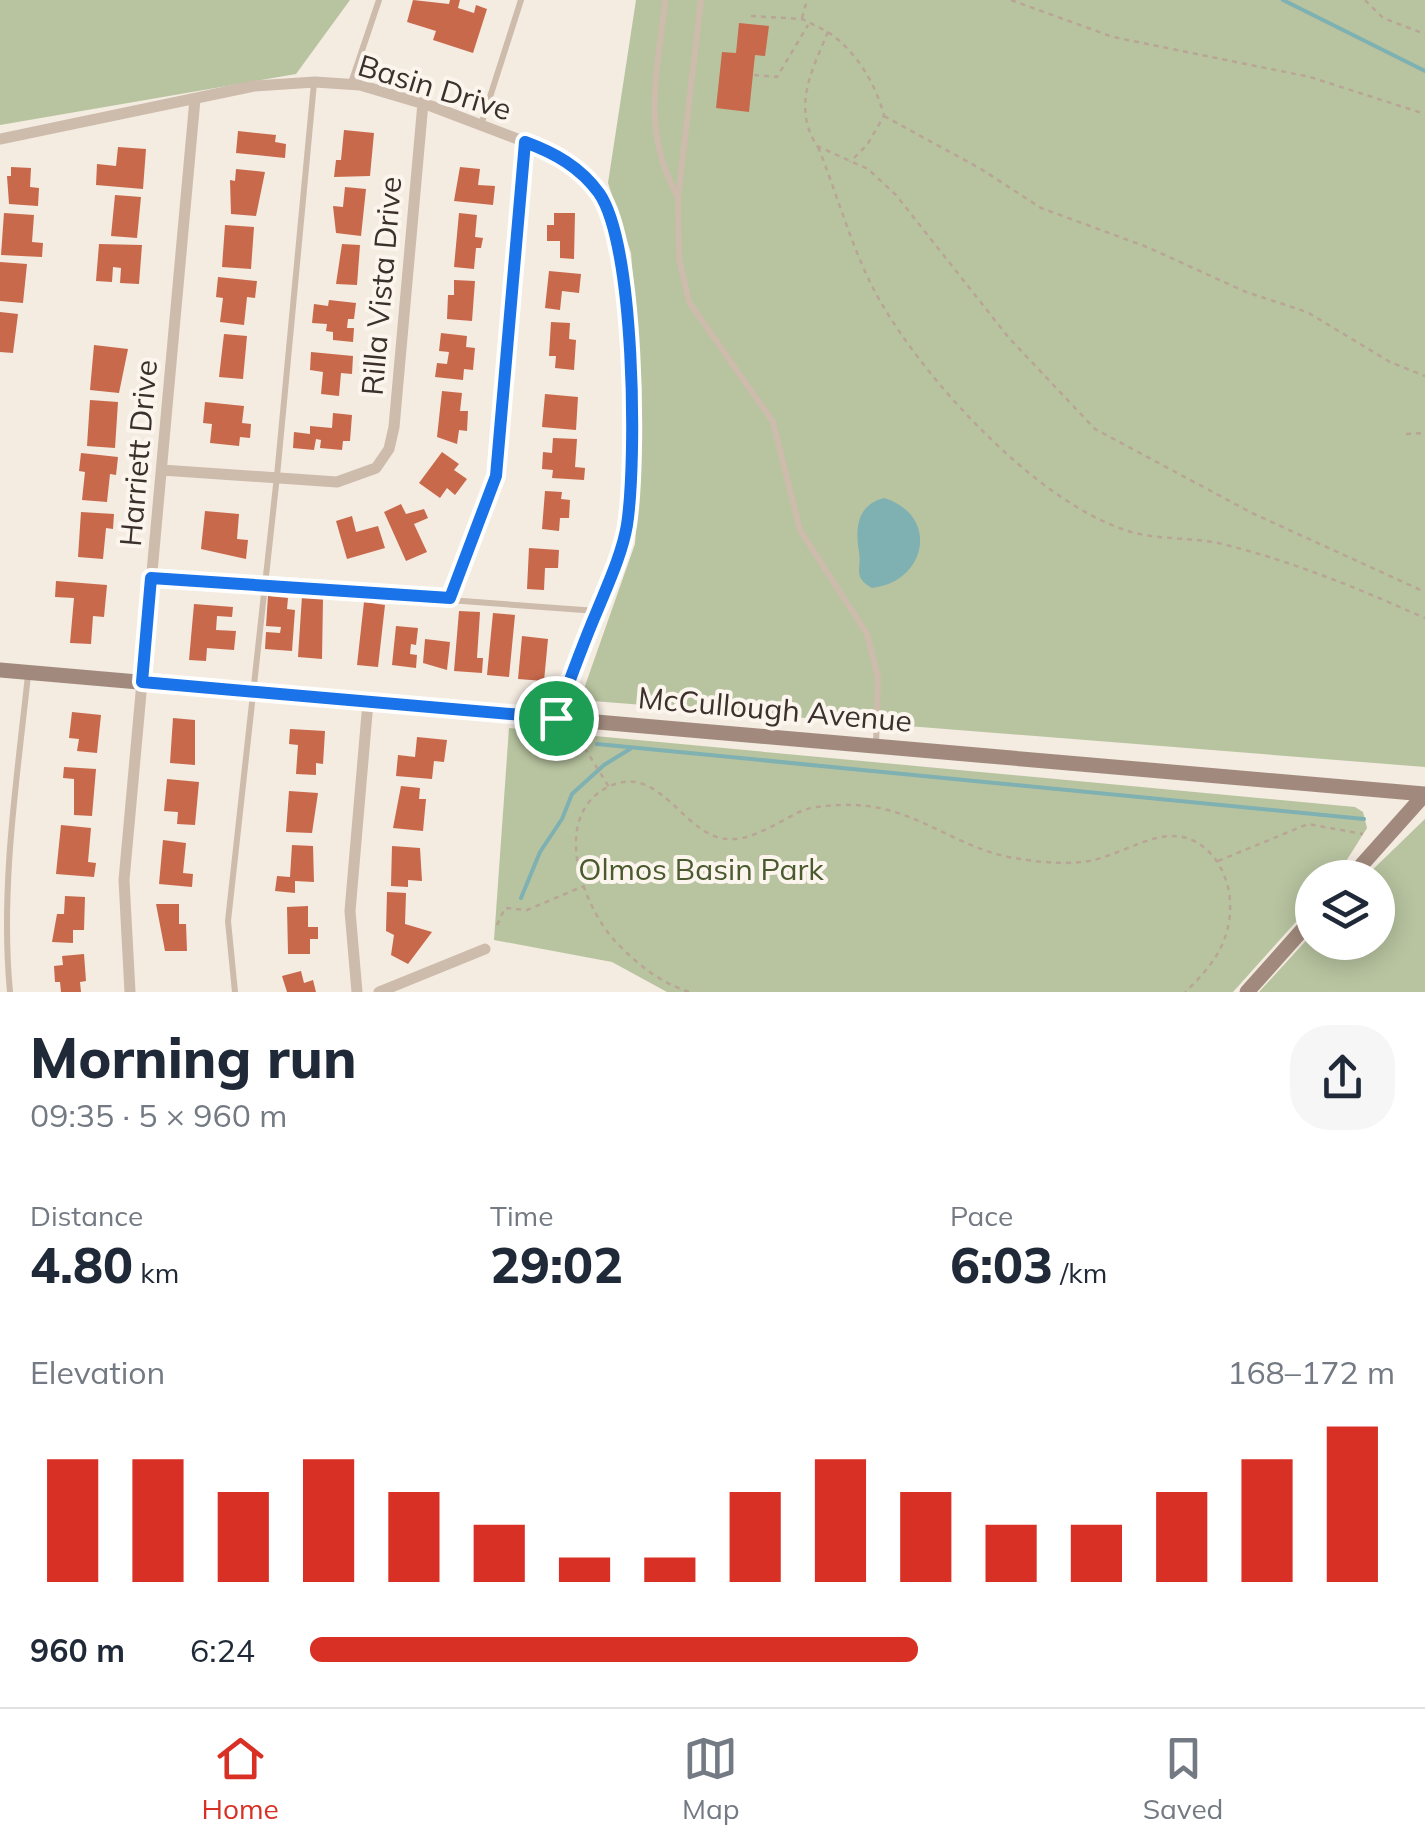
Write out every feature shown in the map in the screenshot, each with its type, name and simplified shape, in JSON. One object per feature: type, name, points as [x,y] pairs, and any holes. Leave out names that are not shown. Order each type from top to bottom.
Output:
[{"type":"main road","name":"McCullough Avenue","points":[[0,670],[1425,794]]},
{"type":"main road","points":[[1366,860],[1425,794]]},
{"type":"main road","points":[[1246,992],[1295,938]]},
{"type":"street","name":"Basin Drive","points":[[0,140],[254,86],[350,84],[423,103],[482,125],[561,157],[582,174],[612,217],[620,243],[630,362],[627,523],[556,718]]},
{"type":"street","name":"Harriett Drive","points":[[130,992],[123,895],[195,99]]},
{"type":"street","name":"Rilla Vista Drive","points":[[277,476],[338,482],[376,468],[389,449],[423,103]]},
{"type":"street","points":[[162,470],[277,476]]},
{"type":"street","points":[[357,992],[350,911],[368,702]]},
{"type":"street","points":[[378,992],[485,948]]},
{"type":"lane","points":[[350,84],[379,0]]},
{"type":"lane","points":[[482,125],[521,0]]},
{"type":"lane","points":[[665,0],[653,121],[658,159],[678,198]]},
{"type":"lane","points":[[701,0],[678,198],[679,258],[689,302],[773,422],[800,530],[867,634],[878,678],[876,746]]},
{"type":"lane","points":[[234,992],[228,921],[277,476],[314,82]]},
{"type":"lane","points":[[450,598],[496,476],[525,142]]},
{"type":"lane","points":[[151,578],[597,611]]},
{"type":"lane","points":[[10,992],[6,899],[28,672]]},
{"type":"path","points":[[802,19],[807,0]]},
{"type":"path","points":[[1010,0],[1114,36],[1310,77],[1425,114]]},
{"type":"path","points":[[1365,0],[1383,18],[1425,34]]},
{"type":"path","points":[[751,16],[802,19],[828,32],[845,44],[860,66],[879,98],[884,116],[981,169],[1041,208],[1134,242],[1246,292],[1307,312],[1390,362],[1425,376]]},
{"type":"path","points":[[754,75],[777,77],[810,23]]},
{"type":"path","points":[[828,32],[805,94],[804,113],[808,132],[817,146],[869,281],[888,314],[949,396],[998,447],[1084,511],[1129,532],[1213,542],[1266,556],[1310,569],[1425,618]]},
{"type":"path","points":[[848,162],[858,158],[884,116]]},
{"type":"path","points":[[817,146],[868,169],[896,195],[1008,338],[1094,429],[1252,513],[1425,592]]},
{"type":"path","points":[[1406,434],[1425,432]]},
{"type":"path","points":[[570,734],[579,739],[609,787]]},
{"type":"path","points":[[689,992],[652,976],[612,938],[585,886],[576,841],[578,820],[592,800],[609,787],[642,784],[659,792],[710,834],[734,839],[817,807],[864,804],[917,817],[996,854],[1017,859],[1083,862],[1168,836],[1196,841],[1210,850],[1227,884],[1229,924],[1221,952],[1185,992]]},
{"type":"path","points":[[1217,862],[1308,824],[1363,834]]},
{"type":"path","points":[[497,925],[505,908],[526,910],[585,886]]},
{"type":"green space","points":[[0,0],[350,0],[296,74],[0,125]]},
{"type":"green space","points":[[636,0],[1425,0],[1425,767],[580,700],[635,544],[640,476],[640,361],[631,253],[608,183]]},
{"type":"green space","name":"Olmos Basin Park","points":[[509,728],[1355,807],[1363,812],[1367,828],[1347,860],[1295,860],[1295,923],[1233,992],[667,992],[612,962],[494,940]]},
{"type":"green space","points":[[1425,819],[1425,992],[1259,992],[1295,953],[1295,960],[1395,960],[1395,860],[1383,860]]},
{"type":"water","points":[[884,498],[913,518],[920,547],[905,574],[872,588],[860,576],[858,526],[868,506]]},
{"type":"building","points":[[413,0],[449,4],[450,0],[460,0],[458,8],[474,13],[476,5],[487,9],[473,53],[433,40],[436,31],[407,22]]},
{"type":"building","points":[[739,23],[769,26],[765,56],[755,55],[749,112],[716,108],[722,52],[736,53]]},
{"type":"building","points":[[344,130],[374,133],[370,176],[334,177],[336,160],[341,160]]},
{"type":"building","points":[[238,131],[276,135],[275,142],[286,144],[285,158],[236,153]]},
{"type":"building","points":[[118,147],[146,149],[143,189],[96,185],[97,164],[116,166]]},
{"type":"building","points":[[11,167],[31,168],[30,187],[39,188],[38,206],[9,204],[7,176],[11,176]]},
{"type":"building","points":[[460,167],[480,169],[478,185],[495,186],[493,205],[454,201]]},
{"type":"building","points":[[236,169],[265,172],[256,216],[231,214],[230,180],[235,181]]},
{"type":"building","points":[[345,187],[366,189],[361,236],[336,233],[333,206],[343,207]]},
{"type":"building","points":[[115,195],[141,197],[137,238],[111,236]]},
{"type":"building","points":[[4,213],[34,215],[32,242],[43,243],[42,257],[1,255]]},
{"type":"building","points":[[459,213],[477,215],[475,237],[483,238],[481,248],[476,248],[474,269],[454,267]]},
{"type":"building","points":[[554,213],[575,213],[574,259],[560,258],[560,241],[547,241],[547,225],[554,225]]},
{"type":"building","points":[[225,225],[254,227],[251,269],[222,267]]},
{"type":"building","points":[[99,244],[142,245],[139,284],[120,283],[121,268],[113,267],[112,282],[96,281]]},
{"type":"building","points":[[342,244],[360,245],[357,285],[336,284]]},
{"type":"building","points":[[0,262],[27,264],[23,303],[0,301]]},
{"type":"building","points":[[549,271],[581,274],[579,293],[562,291],[560,310],[545,308]]},
{"type":"building","points":[[218,277],[257,281],[255,298],[247,297],[244,325],[220,322],[223,298],[216,297]]},
{"type":"building","points":[[454,280],[475,281],[472,321],[447,319],[448,295],[454,295]]},
{"type":"building","points":[[329,300],[356,303],[354,319],[348,319],[347,328],[354,328],[353,342],[333,340],[333,332],[326,331],[327,324],[312,323],[314,304],[328,306]]},
{"type":"building","points":[[0,312],[18,314],[13,353],[0,352]]},
{"type":"building","points":[[551,322],[570,323],[569,339],[576,340],[574,370],[555,368],[556,356],[549,356]]},
{"type":"building","points":[[441,333],[467,336],[466,347],[475,348],[473,370],[464,369],[463,380],[435,377],[437,363],[447,364],[449,352],[439,351]]},
{"type":"building","points":[[224,334],[247,336],[243,379],[219,377]]},
{"type":"building","points":[[94,345],[128,349],[119,393],[90,390]]},
{"type":"building","points":[[311,352],[353,356],[352,374],[341,373],[339,396],[321,394],[323,372],[310,370]]},
{"type":"building","points":[[442,391],[462,393],[460,411],[468,411],[467,431],[459,430],[457,444],[437,437]]},
{"type":"building","points":[[545,394],[578,397],[576,430],[542,427]]},
{"type":"building","points":[[90,400],[118,402],[115,448],[87,446]]},
{"type":"building","points":[[205,402],[244,406],[242,423],[251,424],[250,438],[240,437],[239,446],[210,443],[212,424],[203,423]]},
{"type":"building","points":[[333,413],[352,415],[350,441],[343,441],[342,450],[320,448],[321,440],[316,439],[314,450],[293,448],[294,432],[310,434],[310,426],[332,428]]},
{"type":"building","points":[[553,438],[577,439],[575,467],[585,468],[584,480],[552,478],[553,470],[542,469],[543,452],[552,453]]},
{"type":"building","points":[[442,452],[459,464],[454,470],[467,479],[455,495],[447,488],[440,498],[419,483]]},
{"type":"building","points":[[81,453],[118,457],[116,475],[110,474],[107,502],[82,500],[85,472],[79,471]]},
{"type":"building","points":[[545,491],[562,492],[561,499],[570,500],[569,518],[560,518],[559,531],[542,529]]},
{"type":"building","points":[[401,504],[406,514],[424,509],[428,518],[414,524],[427,552],[406,561],[384,512]]},
{"type":"building","points":[[205,511],[239,514],[237,539],[248,540],[246,559],[201,549]]},
{"type":"building","points":[[81,512],[114,514],[113,529],[106,528],[103,559],[78,557]]},
{"type":"building","points":[[352,516],[356,532],[378,526],[385,548],[347,559],[336,521]]},
{"type":"building","points":[[529,548],[559,550],[558,568],[545,568],[544,590],[527,589]]},
{"type":"building","points":[[56,581],[107,585],[104,617],[93,616],[91,644],[70,643],[74,598],[55,597]]},
{"type":"building","points":[[268,596],[288,598],[287,609],[295,610],[292,651],[265,649],[266,632],[280,633],[281,627],[266,626]]},
{"type":"building","points":[[302,596],[323,598],[322,659],[298,657]]},
{"type":"building","points":[[364,602],[385,605],[378,667],[357,665]]},
{"type":"building","points":[[194,604],[233,607],[232,617],[217,616],[216,630],[236,631],[234,650],[207,648],[206,661],[189,660]]},
{"type":"building","points":[[459,611],[480,612],[477,658],[483,658],[482,673],[454,671]]},
{"type":"building","points":[[493,613],[515,615],[509,677],[487,675]]},
{"type":"building","points":[[396,626],[418,628],[416,645],[411,644],[410,654],[417,655],[416,668],[392,665]]},
{"type":"building","points":[[522,636],[548,639],[544,681],[518,679]]},
{"type":"building","points":[[425,639],[450,642],[447,670],[423,663]]},
{"type":"building","points":[[72,712],[101,715],[97,753],[77,751],[79,739],[69,738]]},
{"type":"building","points":[[173,718],[195,720],[195,765],[170,763]]},
{"type":"building","points":[[290,729],[325,731],[323,764],[316,763],[316,775],[296,774],[298,745],[289,744]]},
{"type":"building","points":[[417,737],[447,740],[444,762],[434,761],[432,779],[396,776],[398,755],[415,757]]},
{"type":"building","points":[[64,767],[96,769],[92,816],[74,815],[74,779],[63,778]]},
{"type":"building","points":[[167,779],[199,782],[195,825],[177,824],[178,812],[164,811]]},
{"type":"building","points":[[401,786],[420,788],[419,799],[426,799],[423,831],[393,828]]},
{"type":"building","points":[[289,791],[318,793],[312,833],[286,832]]},
{"type":"building","points":[[61,825],[91,828],[88,862],[96,863],[94,877],[56,874]]},
{"type":"building","points":[[163,840],[186,843],[183,873],[193,874],[192,887],[159,884]]},
{"type":"building","points":[[292,845],[313,846],[314,882],[295,881],[295,893],[275,891],[277,876],[290,877]]},
{"type":"building","points":[[392,846],[420,848],[422,881],[408,880],[408,887],[391,886]]},
{"type":"building","points":[[387,892],[406,893],[405,924],[432,932],[408,964],[391,955],[394,935],[386,931]]},
{"type":"building","points":[[65,896],[85,897],[84,930],[73,930],[73,943],[52,942],[57,914],[64,914]]},
{"type":"building","points":[[156,904],[179,904],[179,924],[186,924],[187,951],[165,951]]},
{"type":"building","points":[[308,906],[308,927],[318,927],[318,939],[310,939],[310,954],[288,954],[287,907]]},
{"type":"building","points":[[84,954],[86,981],[80,982],[81,992],[61,992],[60,982],[55,982],[54,966],[63,965],[62,956]]},
{"type":"building","points":[[301,971],[304,983],[313,980],[316,992],[287,992],[282,976]]},
{"type":"waterway","points":[[1283,0],[1425,71]]},
{"type":"waterway","points":[[597,744],[1364,819]]},
{"type":"waterway","points":[[521,898],[540,852],[562,819],[572,794],[604,765],[630,749]]},
{"type":"route","points":[[525,142],[561,157],[582,174],[600,194],[612,217],[620,243],[630,362],[627,523],[607,589],[556,718],[142,682],[151,578],[450,598],[496,476],[525,142]]}]
